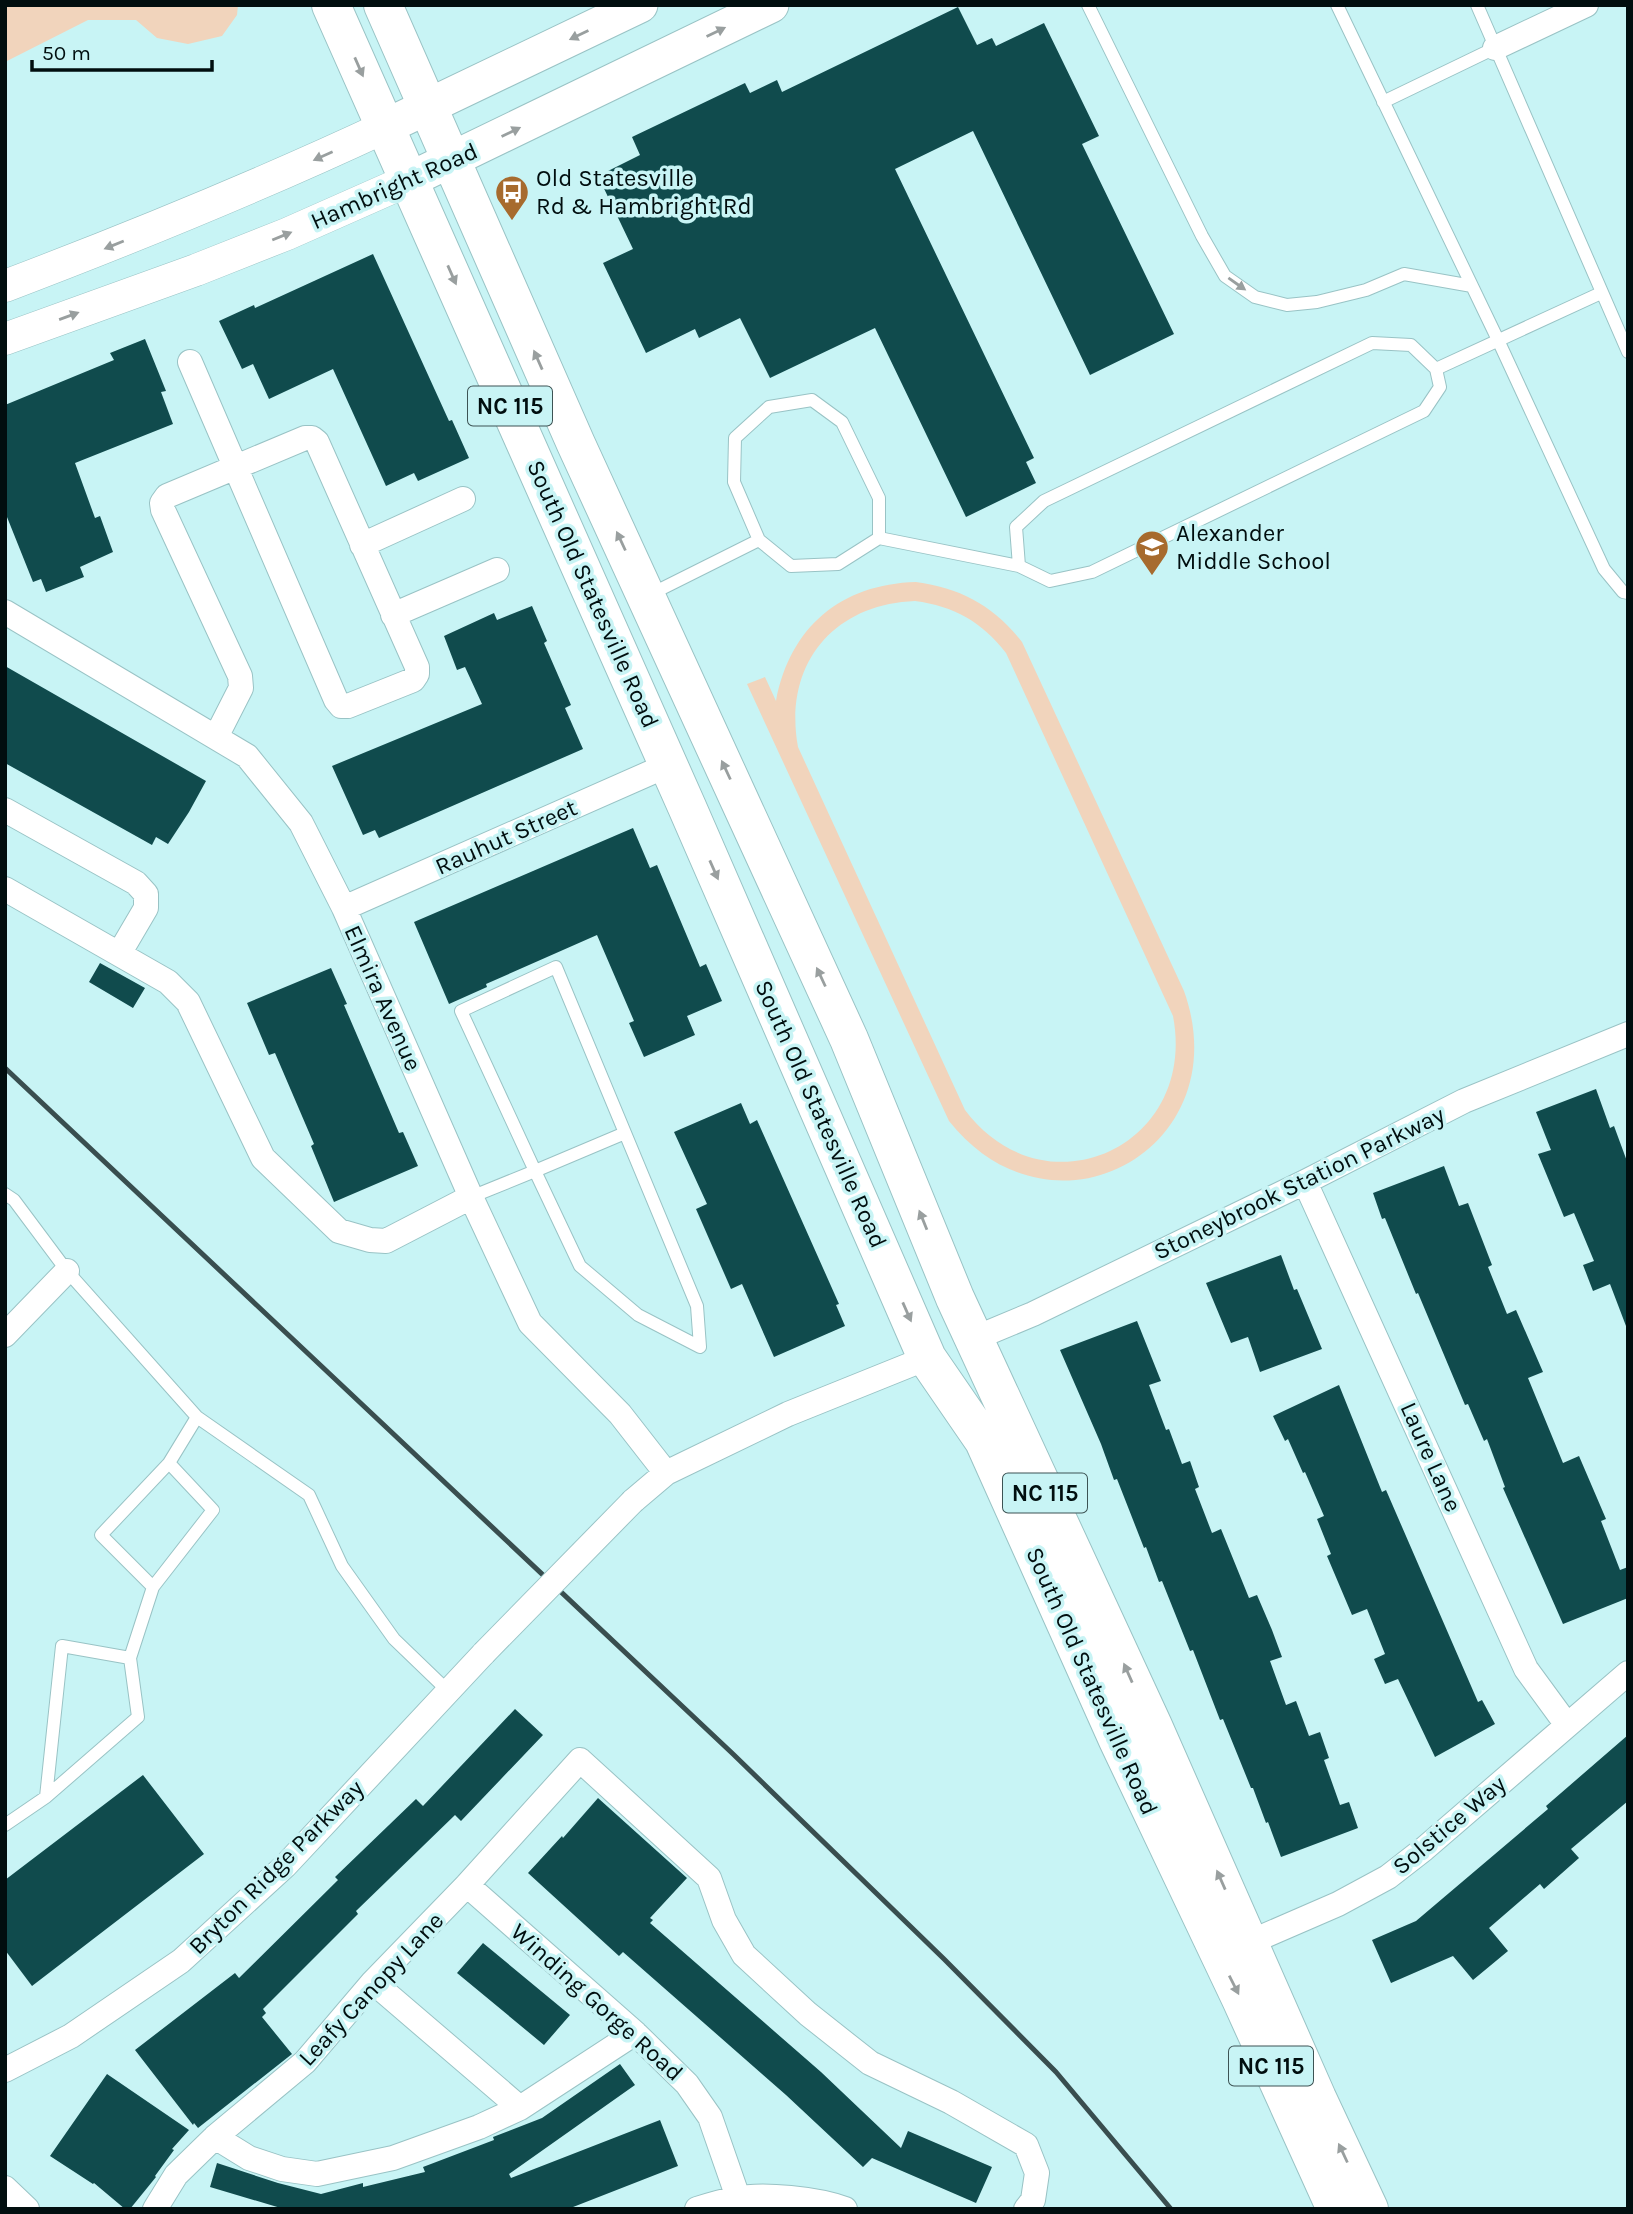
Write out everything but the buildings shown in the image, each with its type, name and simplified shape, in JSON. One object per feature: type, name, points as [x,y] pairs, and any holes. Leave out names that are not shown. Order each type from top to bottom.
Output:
[{"type":"main road","name":"South Old Statesville Road","points":[[331,5],[927,1358],[984,1441],[1118,1740],[1336,2209]]},
{"type":"main road","name":"South Old Statesville Road","points":[[383,5],[450,162],[646,597],[849,1039],[973,1339],[1107,1626],[1317,2098],[1370,2209]]},
{"type":"main road","points":[[385,127],[640,5]]},
{"type":"main road","name":"Hambright Road","points":[[409,180],[771,5]]},
{"type":"main road","points":[[830,1134],[853,1150],[869,1168],[891,1209],[939,1315],[949,1329],[973,1339]]},
{"type":"main road","points":[[927,1358],[942,1357],[964,1367],[1047,1539],[1107,1626]]},
{"type":"street","points":[[1495,48],[1586,5]]},
{"type":"street","points":[[5,286],[125,240],[385,127]]},
{"type":"street","name":"Hambright Road","points":[[5,339],[222,260],[409,180]]},
{"type":"street","points":[[190,362],[234,467],[336,700],[341,706],[348,706],[413,680],[417,667],[317,442],[312,438],[305,438],[234,467],[167,496],[162,503],[240,676],[241,688],[216,737]]},
{"type":"street","points":[[362,545],[463,499]]},
{"type":"street","points":[[393,615],[497,570]]},
{"type":"street","name":"Elmira Avenue","points":[[5,612],[247,756],[301,823],[344,908],[471,1197],[530,1323],[620,1414],[666,1473]]},
{"type":"street","name":"Rauhut Street","points":[[344,908],[668,765]]},
{"type":"street","points":[[5,810],[136,883],[146,894],[146,908],[119,954]]},
{"type":"street","points":[[5,889],[168,982],[188,1002],[263,1158],[339,1231],[370,1240],[386,1241],[471,1197]]},
{"type":"street","name":"Stoneybrook Station Parkway","points":[[973,1339],[1033,1314],[1305,1182],[1464,1101],[1628,1034]]},
{"type":"street","name":"Laure Lane","points":[[1305,1182],[1526,1670],[1567,1725]]},
{"type":"street","points":[[5,1335],[67,1271]]},
{"type":"street","name":"Bryton Ridge Parkway","points":[[5,2070],[71,2036],[181,1961],[285,1866],[484,1653],[633,1501],[666,1473],[788,1414],[927,1358]]},
{"type":"street","name":"Solstice Way","points":[[1248,1943],[1338,1903],[1388,1877],[1628,1672]]},
{"type":"street","name":"Leafy Canopy Lane","points":[[155,2209],[176,2175],[215,2137],[305,2062],[373,1982],[467,1885],[580,1760],[709,1878],[724,1920],[744,1955],[808,2014],[870,2063],[951,2102],[1026,2146],[1037,2173],[1033,2200],[1026,2209]]},
{"type":"street","name":"Winding Gorge Road","points":[[467,1885],[635,2033],[687,2084],[710,2117],[739,2203]]},
{"type":"street","points":[[373,1982],[520,2108]]},
{"type":"street","points":[[215,2137],[249,2158],[282,2169],[317,2174],[393,2158],[479,2127],[520,2108],[635,2033]]},
{"type":"street","points":[[5,2188],[27,2209]]},
{"type":"street","points":[[697,2209],[786,2197],[845,2209]]},
{"type":"lane","points":[[1088,5],[1225,276],[1255,297],[1287,305],[1317,302],[1366,290],[1404,274],[1472,286]]},
{"type":"lane","points":[[1337,5],[1604,569],[1623,592],[1628,593]]},
{"type":"lane","points":[[1477,5],[1628,352]]},
{"type":"lane","points":[[1383,102],[1495,48]]},
{"type":"lane","points":[[1436,369],[1601,293]]},
{"type":"lane","points":[[879,538],[879,498],[842,422],[812,400],[769,407],[735,438],[734,482],[758,540],[791,566],[838,564],[879,538],[1019,566],[1050,581],[1092,572],[1424,411],[1440,387],[1436,369],[1411,345],[1373,343],[1044,501],[1016,527],[1019,566]]},
{"type":"lane","points":[[646,597],[758,540]]},
{"type":"lane","points":[[556,967],[697,1306],[699,1347],[638,1315],[580,1266],[535,1171],[461,1011],[556,967]]},
{"type":"lane","points":[[471,1197],[625,1133]]},
{"type":"lane","points":[[5,1194],[14,1200],[67,1271],[197,1418],[309,1495],[342,1566],[394,1639],[449,1691]]},
{"type":"lane","points":[[153,1587],[101,1535],[169,1463],[197,1418]]},
{"type":"lane","points":[[5,1825],[46,1797],[138,1717],[130,1658],[153,1587],[213,1510],[169,1463]]},
{"type":"lane","points":[[46,1797],[62,1646],[130,1658]]},
{"type":"shaded area","points":[[5,5],[238,5],[237,15],[222,36],[188,44],[157,38],[136,20],[88,20],[5,62]]},
{"type":"shaded area","points":[[916,582],[962,594],[1000,618],[1022,642],[1184,991],[1194,1047],[1186,1096],[1162,1136],[1126,1164],[1084,1179],[1037,1178],[991,1159],[949,1121],[747,684],[765,677],[776,701],[793,651],[823,614],[864,591]],"holes":[[[915,601],[955,611],[977,624],[1006,653],[1173,1016],[1175,1062],[1162,1101],[1139,1131],[1108,1152],[1073,1161],[1035,1158],[998,1142],[965,1110],[798,747],[795,717],[798,690],[807,666],[820,644],[838,627],[860,614],[886,605]]]},
{"type":"railway","points":[[5,1068],[733,1754],[944,1959],[1056,2072],[1171,2209]]},
{"type":"place","name":"Old Statesville Rd & Hambright Rd","points":[[512,222]]},
{"type":"place","name":"Alexander Middle School","points":[[1152,577]]}]
